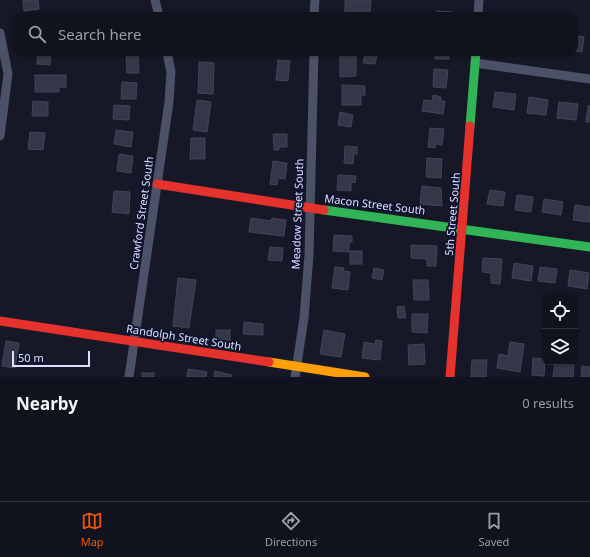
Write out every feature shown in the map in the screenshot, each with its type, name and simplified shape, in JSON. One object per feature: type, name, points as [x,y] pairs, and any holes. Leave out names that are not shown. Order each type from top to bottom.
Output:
[{"type":"street","points":[[155,0],[158,12]]},
{"type":"street","points":[[314,12],[315,0]]},
{"type":"street","points":[[478,12],[479,0]]},
{"type":"street","points":[[0,33],[8,74],[0,136]]},
{"type":"street","name":"Crawford Street South","points":[[129,377],[170,88],[171,72],[169,56]]},
{"type":"street","name":"Meadow Street South","points":[[295,377],[304,310],[311,208],[314,56]]},
{"type":"street","name":"5th Street South","points":[[450,377],[476,56]]},
{"type":"street","points":[[475,63],[590,79]]},
{"type":"street","name":"Macon Street South","points":[[157,184],[311,208],[463,228],[590,247]]},
{"type":"street","name":"Randolph Street South","points":[[0,322],[365,377]]},
{"type":"building","points":[[23,0],[38,0],[39,9],[24,11]]},
{"type":"building","points":[[345,0],[371,0],[370,12],[345,12]]},
{"type":"building","points":[[578,36],[584,37],[582,52],[578,52]]},
{"type":"building","points":[[38,56],[51,56],[50,65],[37,64]]},
{"type":"building","points":[[126,56],[138,56],[139,73],[127,73]]},
{"type":"building","points":[[340,56],[356,56],[356,76],[340,77]]},
{"type":"building","points":[[364,56],[377,56],[375,64],[363,63]]},
{"type":"building","points":[[435,56],[449,56],[449,59],[435,59]]},
{"type":"building","points":[[278,60],[290,61],[288,81],[276,80]]},
{"type":"building","points":[[199,62],[214,63],[213,94],[198,93]]},
{"type":"building","points":[[434,69],[448,70],[446,88],[433,87]]},
{"type":"building","points":[[35,75],[66,75],[66,87],[59,87],[59,92],[35,92]]},
{"type":"building","points":[[122,82],[137,83],[136,99],[121,99]]},
{"type":"building","points":[[342,85],[365,86],[365,95],[361,95],[361,105],[342,105]]},
{"type":"building","points":[[495,92],[516,94],[514,110],[493,107]]},
{"type":"building","points":[[433,95],[441,97],[441,101],[445,101],[443,114],[422,111],[424,100],[432,101]]},
{"type":"building","points":[[529,97],[548,100],[546,115],[527,113]]},
{"type":"building","points":[[197,100],[211,102],[207,132],[193,130]]},
{"type":"building","points":[[33,101],[48,102],[48,116],[32,116]]},
{"type":"building","points":[[559,102],[578,104],[576,120],[557,118]]},
{"type":"building","points":[[114,105],[130,106],[129,120],[113,119]]},
{"type":"building","points":[[588,106],[590,106],[590,122],[586,122]]},
{"type":"building","points":[[340,112],[353,115],[351,127],[338,125]]},
{"type":"building","points":[[430,128],[444,129],[442,145],[436,144],[435,148],[428,147]]},
{"type":"building","points":[[116,130],[133,132],[131,147],[114,144]]},
{"type":"building","points":[[30,132],[45,133],[43,150],[28,149]]},
{"type":"building","points":[[273,134],[287,134],[287,147],[279,147],[279,150],[274,150]]},
{"type":"building","points":[[191,138],[205,138],[205,159],[190,159]]},
{"type":"building","points":[[345,146],[357,147],[357,154],[354,154],[353,164],[344,163]]},
{"type":"building","points":[[119,154],[133,156],[131,173],[117,171]]},
{"type":"building","points":[[427,158],[442,159],[441,178],[426,177]]},
{"type":"building","points":[[273,161],[287,163],[285,179],[278,178],[277,185],[270,184]]},
{"type":"building","points":[[338,175],[356,176],[355,183],[351,182],[351,191],[337,190]]},
{"type":"building","points":[[422,186],[441,188],[442,206],[420,204]]},
{"type":"building","points":[[490,190],[505,192],[503,206],[487,204]]},
{"type":"building","points":[[114,191],[130,192],[129,214],[112,212]]},
{"type":"building","points":[[517,195],[533,197],[531,212],[515,210]]},
{"type":"building","points":[[544,199],[563,202],[561,215],[542,212]]},
{"type":"building","points":[[575,205],[590,207],[590,222],[573,220]]},
{"type":"building","points":[[251,218],[271,221],[272,218],[286,220],[284,236],[249,232]]},
{"type":"building","points":[[334,235],[352,236],[352,242],[349,242],[349,252],[333,251]]},
{"type":"building","points":[[411,245],[437,246],[436,266],[427,266],[427,259],[411,258]]},
{"type":"building","points":[[270,247],[283,248],[282,261],[268,260]]},
{"type":"building","points":[[350,251],[362,251],[362,264],[350,264]]},
{"type":"building","points":[[483,258],[502,259],[500,284],[491,283],[491,273],[482,272]]},
{"type":"building","points":[[514,263],[533,266],[531,281],[512,278]]},
{"type":"building","points":[[335,267],[344,268],[343,271],[350,272],[348,290],[332,288]]},
{"type":"building","points":[[540,267],[557,269],[555,283],[538,281]]},
{"type":"building","points":[[374,268],[384,270],[382,280],[372,278]]},
{"type":"building","points":[[570,270],[589,273],[587,289],[568,286]]},
{"type":"building","points":[[178,278],[196,280],[189,328],[173,326]]},
{"type":"building","points":[[413,280],[428,280],[429,300],[414,300]]},
{"type":"building","points":[[404,306],[406,318],[398,318],[397,307]]},
{"type":"building","points":[[412,314],[428,314],[427,333],[412,332]]},
{"type":"building","points":[[244,322],[263,324],[263,335],[243,334]]},
{"type":"building","points":[[216,330],[230,330],[230,343],[216,343]]},
{"type":"building","points":[[324,330],[345,334],[341,357],[320,354]]},
{"type":"building","points":[[376,340],[382,341],[380,360],[362,358],[364,342],[375,344]]},
{"type":"building","points":[[6,341],[19,343],[15,368],[2,366]]},
{"type":"building","points":[[510,342],[524,344],[520,372],[497,368],[499,354],[508,356]]},
{"type":"building","points":[[424,344],[425,364],[409,365],[408,345]]},
{"type":"building","points":[[533,358],[542,359],[542,365],[545,365],[544,376],[532,375]]},
{"type":"building","points":[[472,360],[487,360],[486,377],[471,377]]},
{"type":"building","points":[[555,365],[574,365],[573,377],[553,377]]},
{"type":"building","points":[[582,366],[590,367],[590,377],[581,377]]},
{"type":"building","points":[[188,369],[207,372],[206,377],[187,377]]},
{"type":"building","points":[[215,371],[232,375],[231,377],[214,377]]},
{"type":"building","points":[[142,373],[154,373],[154,377],[142,377]]},
{"type":"traffic: fast","points":[[470,126],[476,56]]},
{"type":"traffic: fast","points":[[324,210],[590,247]]},
{"type":"traffic: slow","points":[[269,362],[365,377]]},
{"type":"traffic: jam","points":[[450,377],[470,126]]},
{"type":"traffic: jam","points":[[157,184],[324,210]]},
{"type":"traffic: jam","points":[[0,321],[269,362]]}]
